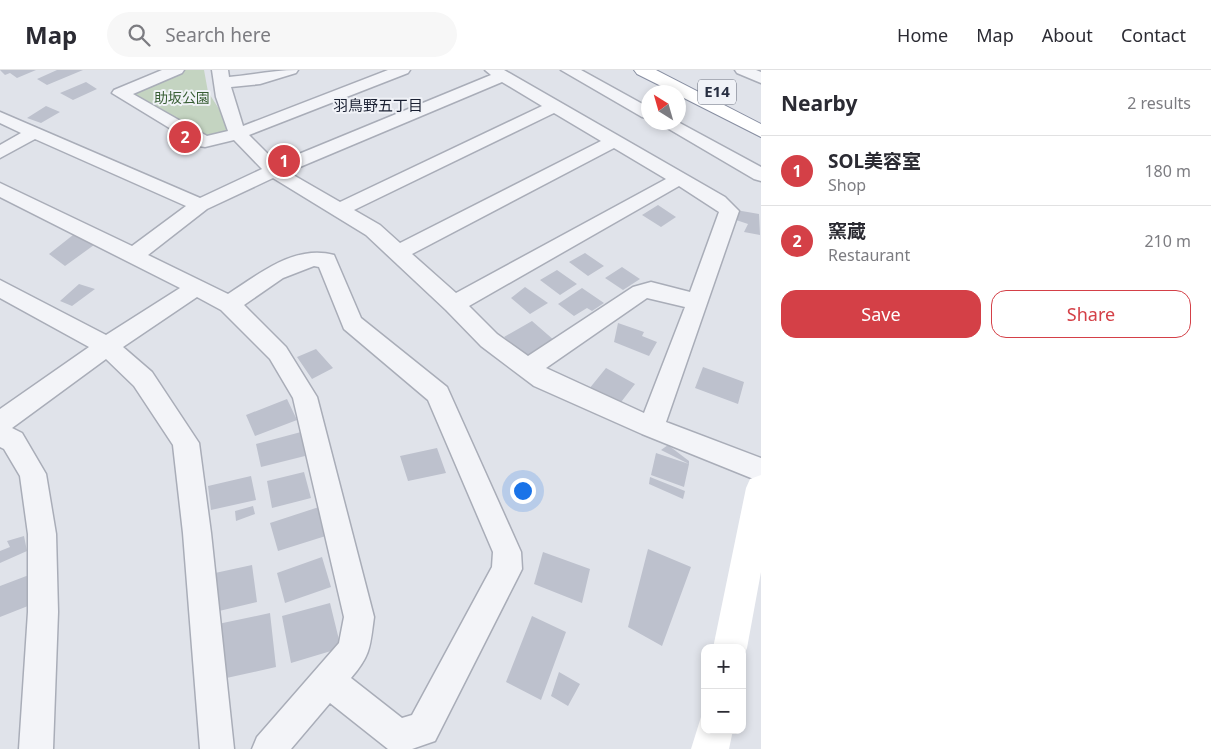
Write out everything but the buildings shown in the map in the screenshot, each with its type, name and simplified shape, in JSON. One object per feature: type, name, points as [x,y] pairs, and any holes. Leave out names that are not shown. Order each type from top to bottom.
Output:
[{"type":"main road","name":"E14","points":[[642,70],[761,131]]},
{"type":"main road","name":"E14","points":[[672,70],[761,114]]},
{"type":"main road","points":[[731,644],[761,488]]},
{"type":"main road","points":[[710,749],[713,734]]},
{"type":"street","points":[[176,70],[120,93],[205,142],[306,110],[359,85],[402,70]]},
{"type":"street","points":[[290,70],[260,79],[221,77],[224,97],[237,133],[274,171],[373,230],[454,304],[489,340],[543,379],[651,427],[761,470]]},
{"type":"street","points":[[570,70],[641,109]]},
{"type":"street","points":[[743,70],[761,78]]},
{"type":"street","points":[[134,255],[200,205],[498,73],[718,201],[729,211],[651,427]]},
{"type":"street","points":[[339,210],[555,106]]},
{"type":"street","points":[[0,117],[200,205]]},
{"type":"street","points":[[679,130],[761,175]]},
{"type":"street","points":[[0,152],[34,132]]},
{"type":"street","points":[[398,253],[614,141]]},
{"type":"street","points":[[454,304],[679,179]]},
{"type":"street","points":[[0,189],[229,304],[278,353],[304,397],[358,617],[354,650],[269,749]]},
{"type":"street","points":[[229,304],[275,274],[299,263],[316,258],[327,260],[352,322],[438,394],[507,552],[507,569],[423,729],[397,742],[328,680]]},
{"type":"street","points":[[0,288],[107,346],[144,379],[186,443],[198,532],[217,749]]},
{"type":"street","points":[[0,423],[107,346],[196,288]]},
{"type":"street","points":[[527,369],[642,292],[651,290],[697,302]]},
{"type":"street","points":[[0,434],[13,441],[33,474],[42,534],[43,612],[36,749]]},
{"type":"green space","name":"助坂公園","points":[[183,70],[204,70],[208,92],[234,132],[206,141],[126,93]]},
{"type":"place","name":"窯蔵","points":[[185,137]]},
{"type":"place","name":"SOL美容室","points":[[284,161]]},
{"type":"district","name":"羽鳥野五丁目","points":[[378,106]]}]
